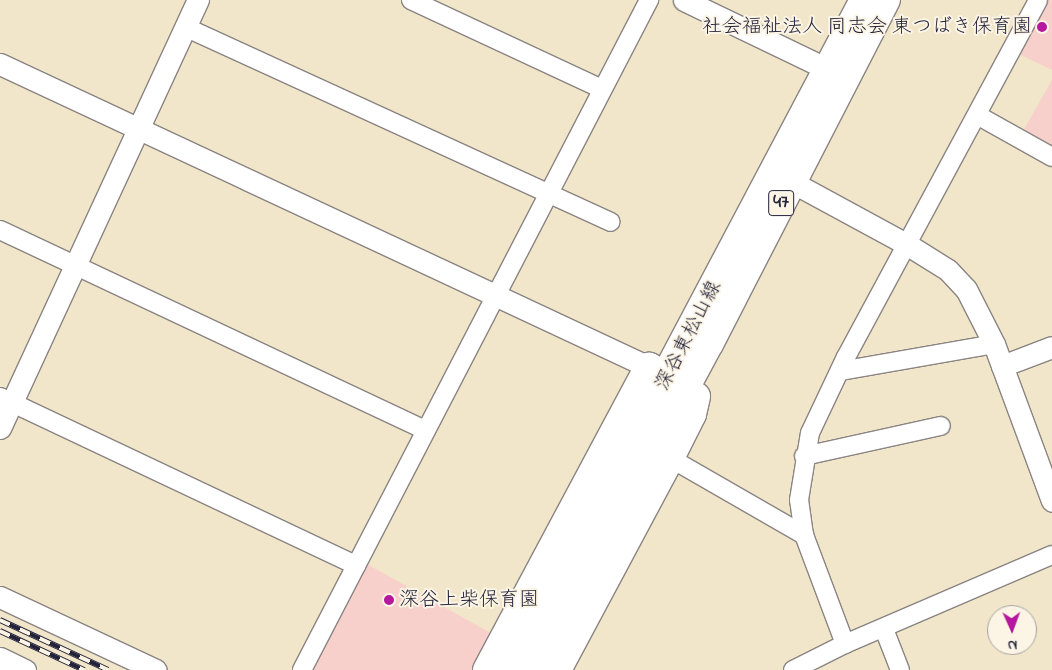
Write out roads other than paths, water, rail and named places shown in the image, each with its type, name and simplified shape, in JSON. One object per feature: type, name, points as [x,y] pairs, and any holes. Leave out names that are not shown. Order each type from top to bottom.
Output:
[{"type":"main road","name":"深谷東松山線","points":[[837,74],[864,0]]},
{"type":"main road","name":"深谷東松山線","points":[[534,670],[662,386],[783,177],[837,74],[886,0]]},
{"type":"main road","name":"深谷東松山線","points":[[662,386],[709,344],[783,177]]},
{"type":"main road","points":[[557,670],[692,414],[709,344]]},
{"type":"main road","points":[[496,669],[662,386]]},
{"type":"street","points":[[0,428],[6,400],[76,265],[198,0]]},
{"type":"street","points":[[411,0],[602,89]]},
{"type":"street","points":[[302,670],[425,430],[498,294],[602,89],[650,0]]},
{"type":"street","points":[[684,0],[837,74]]},
{"type":"street","points":[[845,644],[804,535],[799,500],[804,456],[810,432],[840,371],[1038,0]]},
{"type":"street","points":[[185,27],[610,222]]},
{"type":"street","points":[[0,64],[498,294],[662,386]]},
{"type":"street","points":[[976,115],[1052,157]]},
{"type":"street","points":[[783,177],[908,245],[948,270],[966,289],[994,344],[1052,501]]},
{"type":"street","points":[[0,230],[425,430]]},
{"type":"street","points":[[840,371],[994,344]]},
{"type":"street","points":[[1002,366],[1052,347]]},
{"type":"street","points":[[6,400],[356,566]]},
{"type":"street","points":[[804,456],[941,426]]},
{"type":"street","points":[[670,458],[804,535]]},
{"type":"street","points":[[793,670],[845,644],[1052,555]]},
{"type":"street","points":[[0,597],[156,670]]},
{"type":"street","points":[[884,628],[900,670]]},
{"type":"street","points":[[0,658],[26,670]]},
{"type":"railway","points":[[0,620],[108,670]]},
{"type":"railway","points":[[0,631],[84,670]]},
{"type":"place","name":"社会福祉法人 同志会 東つばき保育園","points":[[1042,27]]},
{"type":"place","name":"深谷上柴保育園","points":[[389,600]]}]
